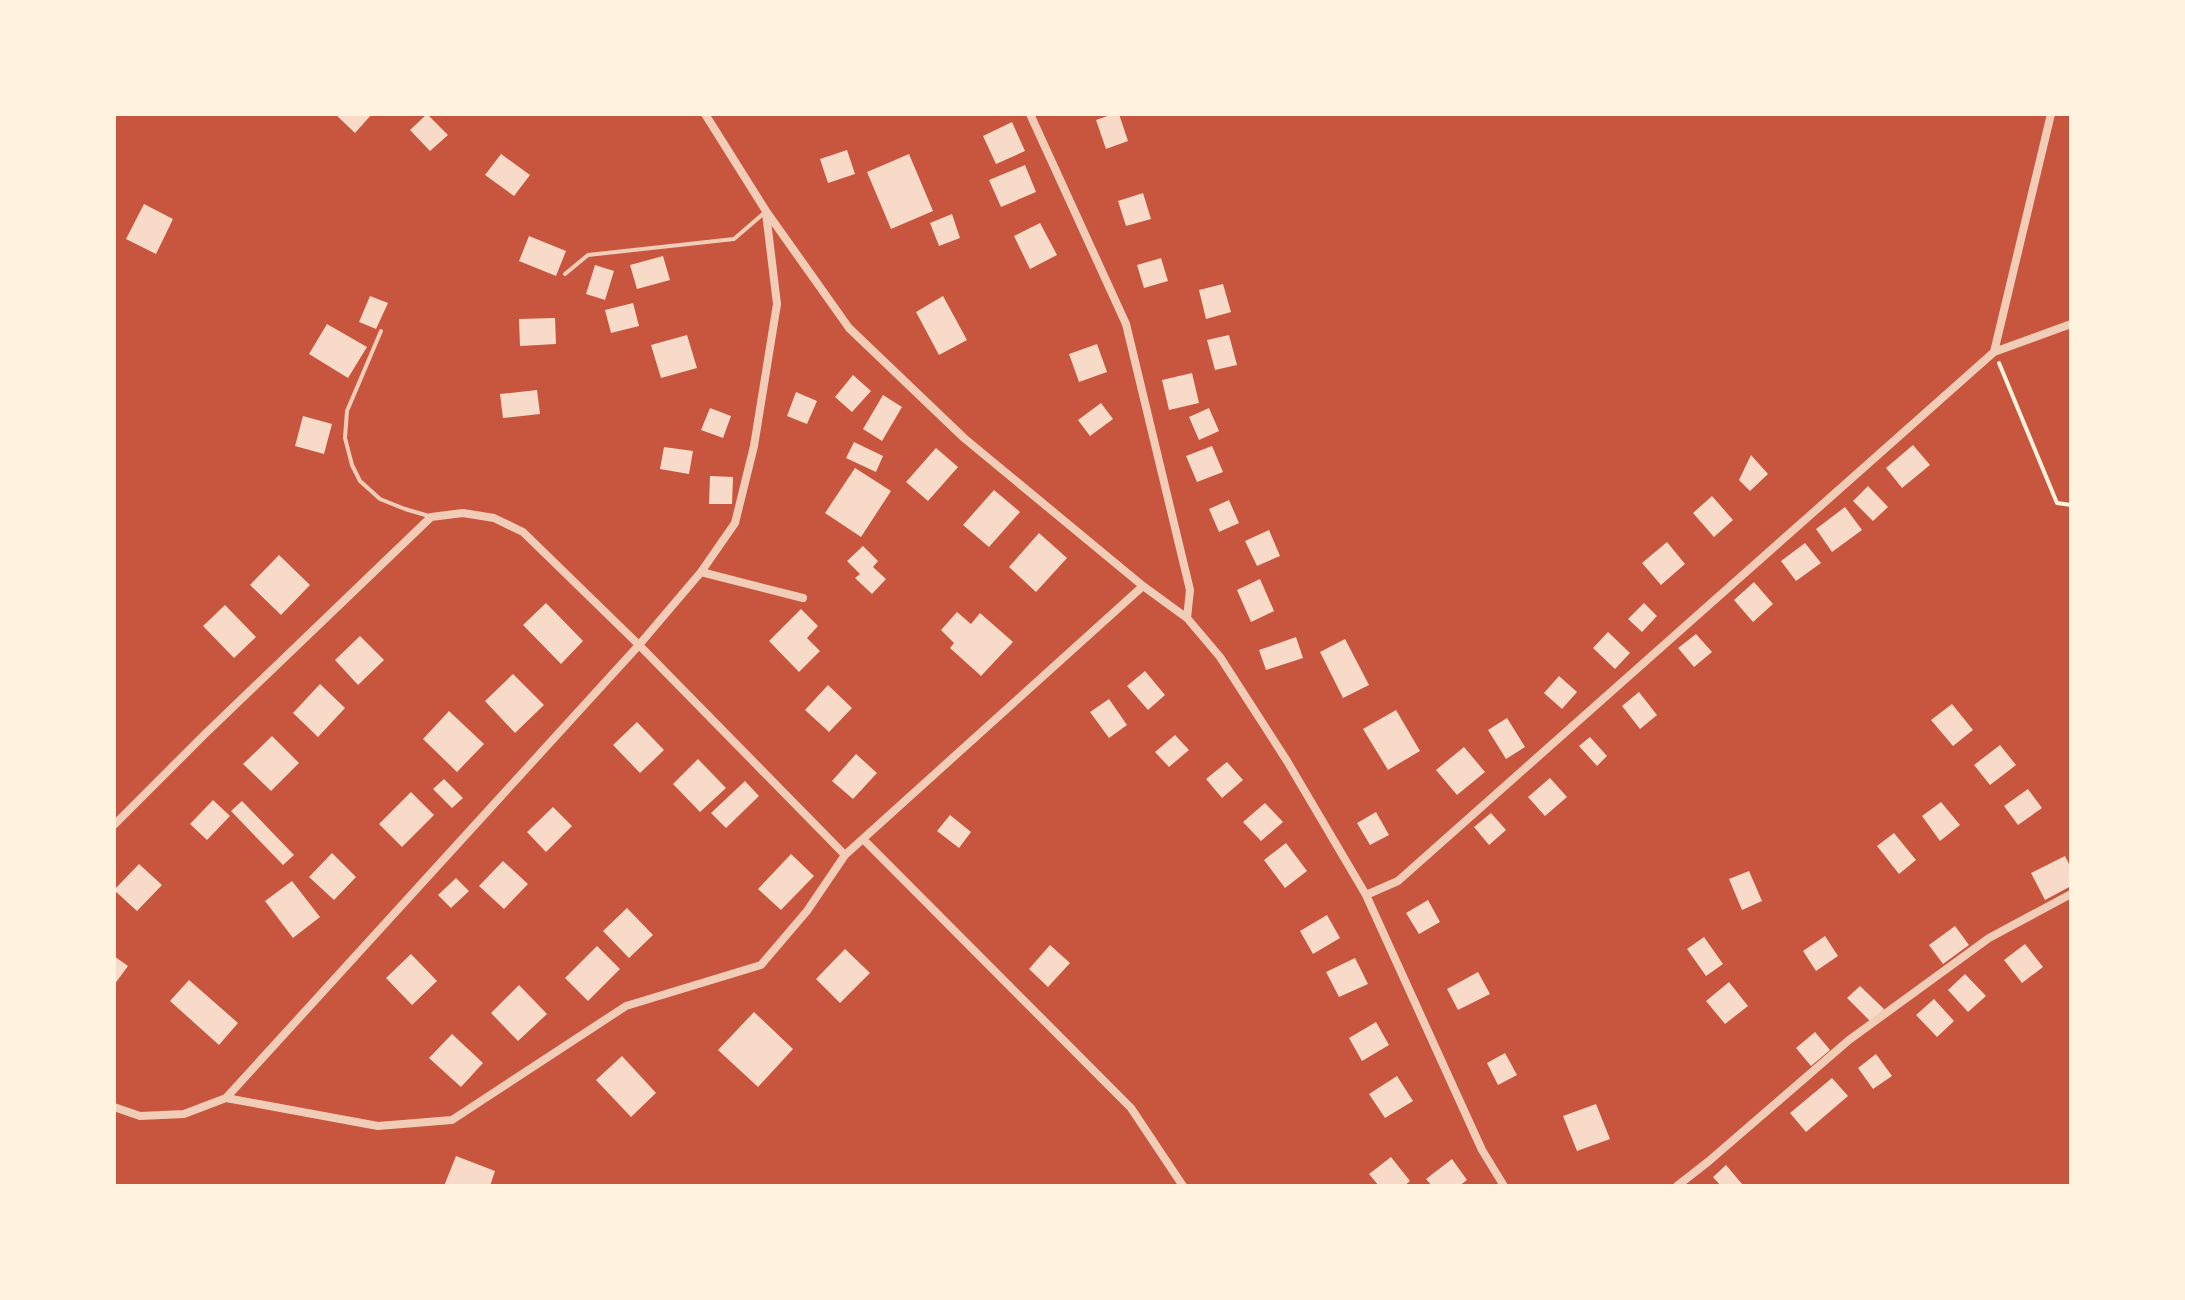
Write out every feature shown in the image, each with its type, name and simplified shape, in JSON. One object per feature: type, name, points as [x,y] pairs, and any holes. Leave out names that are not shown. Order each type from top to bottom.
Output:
[{"type":"street","points":[[705,114],[766,211],[849,328],[964,438],[1143,586],[1187,618],[1220,657],[1287,761],[1366,895],[1482,1150],[1504,1186]]},
{"type":"street","points":[[1030,114],[1126,324],[1190,590],[1187,618]]},
{"type":"street","points":[[1994,352],[2051,114]]},
{"type":"street","points":[[114,1107],[140,1116],[184,1114],[226,1098],[639,645],[701,572],[735,523],[754,446],[777,304],[766,211]]},
{"type":"street","points":[[1366,895],[1398,881],[1994,352],[2071,324]]},
{"type":"street","points":[[114,825],[431,517],[463,513],[494,518],[523,532],[845,855]]},
{"type":"street","points":[[701,572],[803,598]]},
{"type":"street","points":[[226,1098],[378,1126],[452,1120],[626,1006],[761,965],[807,911],[845,855],[1143,586]]},
{"type":"street","points":[[863,839],[1131,1108],[1183,1186]]},
{"type":"street","points":[[1677,1186],[1849,1040],[1989,938],[2071,894]]},
{"type":"lane","points":[[565,274],[588,255],[734,239],[766,211]]},
{"type":"lane","points":[[381,331],[347,411],[345,438],[352,465],[360,481],[380,499],[431,517]]},
{"type":"path","points":[[1994,352],[2057,503],[2071,505]]},
{"type":"building","points":[[335,114],[372,114],[355,133]]},
{"type":"building","points":[[427,114],[448,135],[430,151],[410,130]]},
{"type":"building","points":[[1119,114],[1128,141],[1106,149],[1096,120]]},
{"type":"building","points":[[1012,122],[1025,151],[996,164],[983,136]]},
{"type":"building","points":[[847,150],[855,174],[828,183],[820,159]]},
{"type":"building","points":[[501,154],[530,175],[514,196],[485,175]]},
{"type":"building","points":[[909,154],[933,211],[891,229],[867,172]]},
{"type":"building","points":[[1025,165],[1036,192],[1001,207],[989,180]]},
{"type":"building","points":[[1143,193],[1151,219],[1126,226],[1118,201]]},
{"type":"building","points":[[144,204],[173,219],[156,254],[126,239]]},
{"type":"building","points":[[952,214],[960,238],[939,246],[930,223]]},
{"type":"building","points":[[1040,223],[1057,255],[1030,269],[1014,236]]},
{"type":"building","points":[[529,236],[566,251],[556,276],[519,261]]},
{"type":"building","points":[[663,256],[670,280],[637,289],[630,265]]},
{"type":"building","points":[[1161,258],[1168,281],[1144,288],[1137,265]]},
{"type":"building","points":[[595,265],[614,271],[605,300],[586,294]]},
{"type":"building","points":[[1223,284],[1231,312],[1206,319],[1199,290]]},
{"type":"building","points":[[370,296],[388,303],[376,329],[359,322]]},
{"type":"building","points":[[943,296],[967,340],[939,355],[916,312]]},
{"type":"building","points":[[633,303],[639,326],[611,333],[605,310]]},
{"type":"building","points":[[555,318],[556,344],[520,346],[519,319]]},
{"type":"building","points":[[327,324],[367,347],[348,378],[309,354]]},
{"type":"building","points":[[687,335],[697,368],[661,378],[651,345]]},
{"type":"building","points":[[1229,335],[1237,365],[1215,370],[1207,340]]},
{"type":"building","points":[[1097,344],[1107,372],[1079,382],[1069,354]]},
{"type":"building","points":[[1192,373],[1199,403],[1169,410],[1162,380]]},
{"type":"building","points":[[853,375],[871,391],[852,412],[835,397]]},
{"type":"building","points":[[537,390],[540,414],[503,418],[500,394]]},
{"type":"building","points":[[796,392],[817,401],[807,424],[787,416]]},
{"type":"building","points":[[883,395],[902,407],[882,441],[863,429]]},
{"type":"building","points":[[1101,403],[1113,419],[1090,436],[1078,420]]},
{"type":"building","points":[[710,408],[731,416],[723,438],[701,430]]},
{"type":"building","points":[[1209,408],[1219,431],[1199,440],[1189,417]]},
{"type":"building","points":[[303,416],[332,424],[324,454],[295,446]]},
{"type":"building","points":[[854,442],[883,456],[876,472],[846,458]]},
{"type":"building","points":[[1913,445],[1930,465],[1902,488],[1886,468]]},
{"type":"building","points":[[1212,446],[1223,472],[1197,482],[1186,456]]},
{"type":"building","points":[[664,447],[693,451],[689,474],[660,469]]},
{"type":"building","points":[[936,448],[958,467],[928,501],[906,482]]},
{"type":"building","points":[[1751,455],[1768,474],[1750,491],[1739,480]]},
{"type":"building","points":[[855,468],[891,491],[861,537],[825,513]]},
{"type":"building","points":[[710,476],[733,477],[732,504],[709,504]]},
{"type":"building","points":[[1868,486],[1888,507],[1873,521],[1853,501]]},
{"type":"building","points":[[994,490],[1020,512],[989,547],[963,525]]},
{"type":"building","points":[[1712,496],[1733,520],[1714,537],[1693,513]]},
{"type":"building","points":[[1229,500],[1239,523],[1219,532],[1209,509]]},
{"type":"building","points":[[1845,507],[1862,530],[1832,552],[1816,529]]},
{"type":"building","points":[[1269,530],[1280,556],[1257,566],[1245,541]]},
{"type":"building","points":[[1039,533],[1067,558],[1036,592],[1009,567]]},
{"type":"building","points":[[1667,542],[1685,564],[1661,585],[1642,563]]},
{"type":"building","points":[[1805,543],[1821,563],[1796,581],[1781,561]]},
{"type":"building","points":[[863,546],[878,561],[873,567],[886,579],[872,594],[855,578],[860,574],[847,561]]},
{"type":"building","points":[[279,555],[310,585],[281,615],[250,585]]},
{"type":"building","points":[[1260,579],[1274,611],[1251,622],[1237,590]]},
{"type":"building","points":[[1754,582],[1773,604],[1753,622],[1734,600]]},
{"type":"building","points":[[546,603],[583,641],[561,664],[523,625]]},
{"type":"building","points":[[1644,603],[1657,616],[1642,632],[1628,619]]},
{"type":"building","points":[[225,605],[256,637],[234,658],[203,626]]},
{"type":"building","points":[[801,609],[818,626],[807,638],[820,651],[799,672],[769,641]]},
{"type":"building","points":[[957,612],[971,624],[980,613],[1013,642],[981,676],[950,648],[954,643],[941,630]]},
{"type":"building","points":[[1608,632],[1630,653],[1615,669],[1593,648]]},
{"type":"building","points":[[1696,634],[1712,652],[1694,667],[1678,648]]},
{"type":"building","points":[[360,636],[384,660],[358,685],[335,660]]},
{"type":"building","points":[[1296,637],[1303,658],[1266,670],[1259,650]]},
{"type":"building","points":[[1345,639],[1369,685],[1343,698],[1320,652]]},
{"type":"building","points":[[1145,671],[1165,695],[1148,710],[1127,686]]},
{"type":"building","points":[[513,674],[544,705],[515,733],[485,701]]},
{"type":"building","points":[[1559,676],[1577,692],[1562,709],[1544,693]]},
{"type":"building","points":[[320,684],[345,708],[318,737],[293,713]]},
{"type":"building","points":[[828,685],[852,708],[829,732],[805,710]]},
{"type":"building","points":[[1639,692],[1657,715],[1640,729],[1622,706]]},
{"type":"building","points":[[1109,699],[1127,725],[1109,738],[1090,712]]},
{"type":"building","points":[[1952,704],[1973,730],[1953,746],[1931,720]]},
{"type":"building","points":[[1396,710],[1420,751],[1388,770],[1363,729]]},
{"type":"building","points":[[449,711],[484,744],[457,772],[423,739]]},
{"type":"building","points":[[1507,718],[1525,747],[1506,759],[1488,730]]},
{"type":"building","points":[[637,722],[664,750],[640,773],[613,745]]},
{"type":"building","points":[[1175,735],[1189,750],[1169,767],[1155,752]]},
{"type":"building","points":[[272,736],[299,763],[271,791],[243,764]]},
{"type":"building","points":[[1590,737],[1607,756],[1597,766],[1579,746]]},
{"type":"building","points":[[2000,745],[2016,765],[1990,785],[1974,765]]},
{"type":"building","points":[[1464,747],[1485,772],[1457,795],[1436,770]]},
{"type":"building","points":[[856,754],[877,773],[853,799],[832,781]]},
{"type":"building","points":[[698,759],[726,788],[700,812],[673,784]]},
{"type":"building","points":[[1227,762],[1243,780],[1222,798],[1206,779]]},
{"type":"building","points":[[1550,778],[1567,797],[1545,816],[1528,797]]},
{"type":"building","points":[[444,779],[463,798],[452,808],[433,789]]},
{"type":"building","points":[[745,781],[759,796],[726,828],[711,813]]},
{"type":"building","points":[[2028,789],[2042,808],[2018,825],[2004,806]]},
{"type":"building","points":[[411,792],[434,815],[402,847],[379,824]]},
{"type":"building","points":[[213,800],[230,816],[207,840],[190,824]]},
{"type":"building","points":[[242,801],[294,855],[283,865],[231,811]]},
{"type":"building","points":[[1941,802],[1960,825],[1940,841],[1922,816]]},
{"type":"building","points":[[1265,803],[1283,822],[1261,841],[1243,822]]},
{"type":"building","points":[[553,807],[572,826],[546,852],[527,832]]},
{"type":"building","points":[[1376,812],[1389,835],[1370,845],[1357,823]]},
{"type":"building","points":[[1491,813],[1506,830],[1489,845],[1474,827]]},
{"type":"building","points":[[950,815],[971,832],[959,848],[937,831]]},
{"type":"building","points":[[1894,833],[1916,860],[1899,874],[1877,846]]},
{"type":"building","points":[[1286,843],[1307,871],[1285,888],[1264,860]]},
{"type":"building","points":[[332,853],[356,877],[334,900],[309,877]]},
{"type":"building","points":[[791,854],[814,876],[781,910],[758,889]]},
{"type":"building","points":[[2065,856],[2071,868],[2071,886],[2045,900],[2031,873]]},
{"type":"building","points":[[503,861],[528,884],[504,909],[479,886]]},
{"type":"building","points":[[139,864],[162,885],[137,911],[114,890]]},
{"type":"building","points":[[1749,871],[1762,901],[1742,910],[1729,879]]},
{"type":"building","points":[[456,878],[469,891],[451,908],[438,895]]},
{"type":"building","points":[[292,881],[320,917],[293,938],[265,901]]},
{"type":"building","points":[[1428,900],[1440,922],[1419,934],[1406,913]]},
{"type":"building","points":[[627,908],[653,935],[629,958],[603,931]]},
{"type":"building","points":[[1327,915],[1340,938],[1313,954],[1300,931]]},
{"type":"building","points":[[1955,926],[1969,945],[1943,964],[1929,945]]},
{"type":"building","points":[[1825,936],[1838,956],[1816,971],[1803,951]]},
{"type":"building","points":[[1704,937],[1723,964],[1706,976],[1687,949]]},
{"type":"building","points":[[2025,944],[2043,967],[2022,983],[2004,960]]},
{"type":"building","points":[[1050,945],[1070,963],[1048,987],[1029,969]]},
{"type":"building","points":[[597,946],[620,969],[588,1001],[565,978]]},
{"type":"building","points":[[845,949],[870,973],[840,1003],[816,979]]},
{"type":"building","points":[[411,954],[437,981],[412,1005],[386,978]]},
{"type":"building","points":[[114,956],[128,966],[114,985]]},
{"type":"building","points":[[1355,958],[1368,984],[1339,997],[1326,972]]},
{"type":"building","points":[[1478,972],[1490,994],[1458,1010],[1447,989]]},
{"type":"building","points":[[1965,974],[1986,996],[1968,1012],[1948,990]]},
{"type":"building","points":[[189,980],[238,1023],[219,1045],[170,1001]]},
{"type":"building","points":[[1729,982],[1748,1006],[1725,1024],[1706,1001]]},
{"type":"building","points":[[519,985],[547,1014],[518,1041],[491,1013]]},
{"type":"building","points":[[1860,986],[1884,1009],[1871,1022],[1847,998]]},
{"type":"building","points":[[1934,999],[1954,1021],[1937,1037],[1916,1015]]},
{"type":"building","points":[[754,1012],[793,1049],[758,1087],[718,1050]]},
{"type":"building","points":[[1376,1022],[1389,1045],[1362,1061],[1349,1038]]},
{"type":"building","points":[[1815,1032],[1830,1050],[1811,1066],[1796,1048]]},
{"type":"building","points":[[452,1034],[483,1063],[461,1087],[429,1058]]},
{"type":"building","points":[[1505,1053],[1517,1075],[1498,1085],[1487,1063]]},
{"type":"building","points":[[1876,1054],[1892,1076],[1873,1089],[1858,1068]]},
{"type":"building","points":[[622,1056],[656,1093],[631,1117],[596,1080]]},
{"type":"building","points":[[1397,1076],[1413,1101],[1385,1118],[1369,1094]]},
{"type":"building","points":[[1832,1078],[1848,1096],[1806,1132],[1790,1113]]},
{"type":"building","points":[[1596,1104],[1610,1139],[1577,1151],[1563,1116]]},
{"type":"building","points":[[456,1156],[495,1171],[490,1186],[444,1186]]},
{"type":"building","points":[[1391,1157],[1410,1181],[1404,1186],[1379,1186],[1369,1174]]},
{"type":"building","points":[[1452,1159],[1467,1180],[1459,1186],[1432,1186],[1426,1179]]},
{"type":"building","points":[[1726,1165],[1742,1184],[1740,1186],[1721,1186],[1713,1177]]}]
